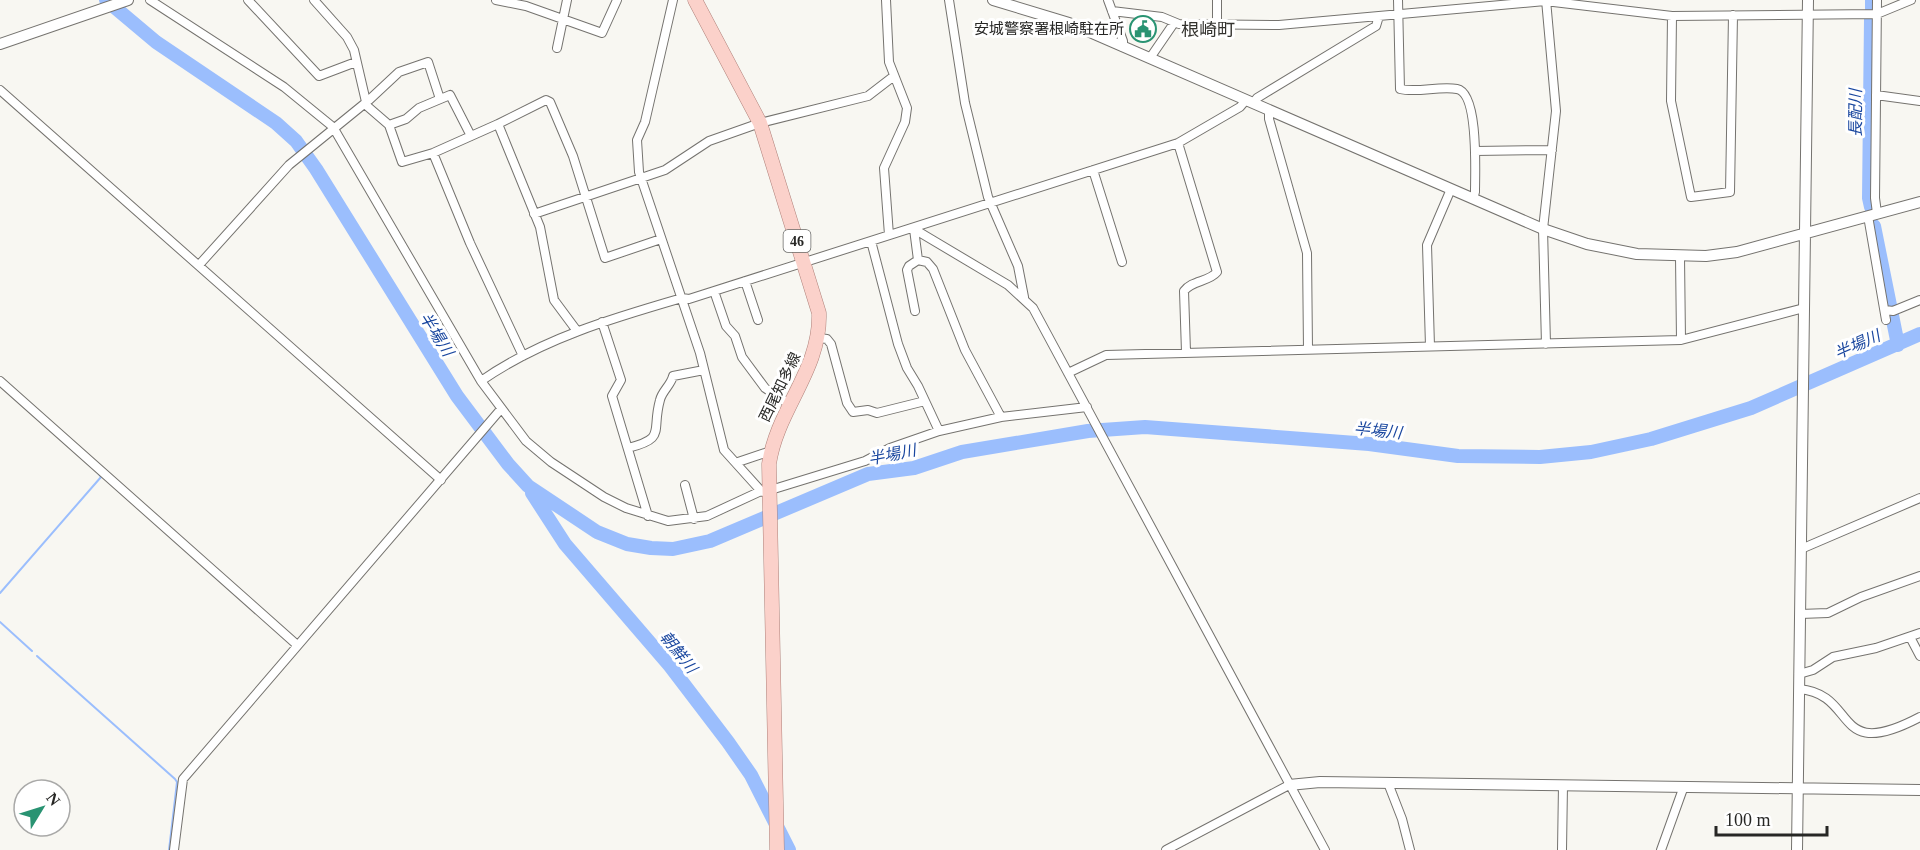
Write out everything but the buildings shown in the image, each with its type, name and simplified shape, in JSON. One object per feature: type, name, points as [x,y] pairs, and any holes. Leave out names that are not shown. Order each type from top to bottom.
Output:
[{"type":"main road","name":"西尾知多線","points":[[695,0],[760,123],[819,314],[819,338],[813,359],[789,404],[771,451],[766,495],[770,538],[777,850]]},
{"type":"street","points":[[0,44],[128,0]]},
{"type":"street","points":[[150,0],[284,87],[331,129],[500,410],[526,441],[566,473],[604,497],[648,516],[668,521],[694,519],[865,462],[890,448],[939,431],[1001,417],[1089,409]]},
{"type":"street","points":[[248,0],[320,76],[356,62]]},
{"type":"street","points":[[314,0],[347,37],[366,102],[369,108],[389,124],[402,162],[433,153],[546,100],[550,102],[586,197],[605,258],[661,240]]},
{"type":"street","points":[[496,0],[527,3],[602,33],[617,0]]},
{"type":"street","points":[[557,48],[567,0]]},
{"type":"street","points":[[673,0],[645,122],[637,140],[641,178],[704,370],[724,450],[738,462],[766,495]]},
{"type":"street","points":[[886,0],[886,36],[894,76],[905,96],[907,108],[905,122],[884,168],[889,235]]},
{"type":"street","points":[[949,0],[965,103],[991,202],[1018,266],[1024,297]]},
{"type":"street","points":[[993,0],[1055,18],[1543,229],[1603,248],[1680,256],[1730,254],[1920,202]]},
{"type":"street","points":[[1108,0],[1123,41],[1123,47]]},
{"type":"street","points":[[1217,0],[1217,24]]},
{"type":"street","points":[[1398,0],[1400,88],[1458,89],[1463,92],[1474,123],[1473,199]]},
{"type":"street","points":[[1797,850],[1808,0]]},
{"type":"street","points":[[1877,0],[1873,215],[1888,313],[1920,300]]},
{"type":"street","points":[[1112,11],[1162,17],[1174,23],[1279,25],[1545,1],[1672,16],[1877,14],[1911,0]]},
{"type":"street","points":[[1545,1],[1556,105],[1543,229],[1546,344]]},
{"type":"street","points":[[1672,16],[1671,101],[1691,197],[1730,192],[1734,15]]},
{"type":"street","points":[[481,381],[523,356],[602,322],[682,298],[689,299],[914,229],[1178,142],[1225,117],[1376,26],[1379,16]]},
{"type":"street","points":[[1150,58],[1174,23]]},
{"type":"street","points":[[199,265],[291,163],[399,72],[428,62],[440,99]]},
{"type":"street","points":[[534,214],[665,170],[710,141],[760,123],[868,96],[894,76]]},
{"type":"street","points":[[0,90],[441,480]]},
{"type":"street","points":[[389,124],[406,119],[419,108],[450,95],[471,136]]},
{"type":"street","points":[[1876,95],[1920,100]]},
{"type":"street","points":[[1269,111],[1269,119],[1307,253],[1308,349]]},
{"type":"street","points":[[498,124],[542,235],[547,274],[554,300],[577,331]]},
{"type":"street","points":[[1178,142],[1217,272],[1214,276],[1188,286],[1184,291],[1186,352]]},
{"type":"street","points":[[1474,151],[1552,150]]},
{"type":"street","points":[[433,153],[470,243],[523,356]]},
{"type":"street","points":[[1093,170],[1122,262]]},
{"type":"street","points":[[1430,346],[1427,245],[1451,189]]},
{"type":"street","points":[[914,229],[918,260]]},
{"type":"street","points":[[914,229],[1008,285],[1024,297],[1038,316],[1325,850]]},
{"type":"street","points":[[871,241],[906,368],[939,431]]},
{"type":"street","points":[[1680,256],[1681,340]]},
{"type":"street","points":[[915,311],[908,270],[909,266],[918,260],[927,262],[933,269],[965,350],[1001,417]]},
{"type":"street","points":[[746,281],[758,320]]},
{"type":"street","points":[[714,291],[726,326],[735,336],[742,357],[765,388],[789,404]]},
{"type":"street","points":[[1068,372],[1102,355],[1681,340],[1804,308]]},
{"type":"street","points":[[602,322],[621,380],[612,396],[648,516]]},
{"type":"street","points":[[819,338],[827,339],[831,344],[847,404],[853,412],[868,410],[877,412],[925,401]]},
{"type":"street","points":[[628,448],[648,443],[654,437],[659,401],[673,376],[704,370]]},
{"type":"street","points":[[0,381],[296,644]]},
{"type":"street","points":[[174,850],[183,779],[296,644],[468,450],[500,410]]},
{"type":"street","points":[[738,462],[771,451]]},
{"type":"street","points":[[685,485],[694,519]]},
{"type":"street","points":[[1801,549],[1920,498]]},
{"type":"street","points":[[1800,614],[1828,614],[1861,597],[1920,576]]},
{"type":"street","points":[[1799,674],[1813,670],[1833,657],[1876,648],[1920,633]]},
{"type":"street","points":[[1910,637],[1920,656]]},
{"type":"street","points":[[1799,689],[1819,693],[1852,727],[1865,734],[1876,734],[1920,717]]},
{"type":"street","points":[[1166,850],[1289,785],[1301,782],[1920,790]]},
{"type":"street","points":[[1388,783],[1402,819],[1410,850]]},
{"type":"street","points":[[1562,850],[1563,785]]},
{"type":"street","points":[[1661,850],[1684,786]]},
{"type":"waterway","name":"半場川","points":[[106,0],[156,42],[276,123],[296,141],[316,169],[457,396],[508,464],[528,486],[597,532],[627,544],[673,549],[710,541],[868,474],[914,468],[962,452],[1088,431],[1145,427],[1369,444],[1458,456],[1540,457],[1591,452],[1651,439],[1751,408],[1920,334]]},
{"type":"waterway","name":"長配川","points":[[1872,0],[1872,9]]},
{"type":"waterway","name":"長配川","points":[[1871,19],[1869,198],[1871,207]]},
{"type":"waterway","name":"長配川","points":[[1874,226],[1898,345]]},
{"type":"waterway","points":[[0,593],[101,477],[98,473]]},
{"type":"waterway","name":"朝鮮川","points":[[532,493],[565,544],[670,666],[728,742],[751,775],[789,850]]},
{"type":"waterway","points":[[0,622],[32,651]]},
{"type":"waterway","points":[[37,656],[175,779],[177,782],[169,850]]},
{"type":"place","name":"安城警察署根崎駐在所","points":[[1143,29]]},
{"type":"district","name":"根崎町","points":[[1208,30]]}]
